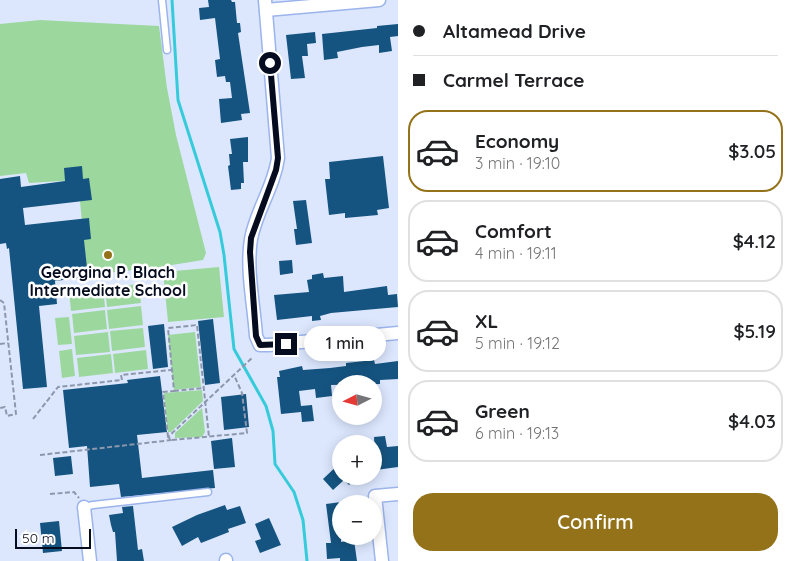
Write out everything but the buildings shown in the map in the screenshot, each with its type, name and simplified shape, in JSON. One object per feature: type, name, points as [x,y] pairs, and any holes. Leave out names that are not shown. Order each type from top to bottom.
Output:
[{"type":"street","points":[[379,0],[265,5],[278,158],[276,170],[259,213],[250,245],[256,336],[260,345],[318,342],[398,333]]},
{"type":"street","points":[[382,561],[376,496],[398,494]]},
{"type":"street","points":[[84,507],[90,561]]},
{"type":"lane","points":[[162,0],[167,50]]},
{"type":"lane","points":[[84,507],[93,504],[208,492]]},
{"type":"path","points":[[0,300],[4,303],[16,414],[7,416],[5,407],[0,408]]},
{"type":"path","points":[[174,391],[168,328],[197,326],[209,437]]},
{"type":"path","points":[[0,344],[8,343]]},
{"type":"path","points":[[168,437],[205,400],[253,357]]},
{"type":"path","points":[[33,419],[58,387],[122,380],[121,375],[172,370]]},
{"type":"path","points":[[40,454],[247,433],[242,393],[233,374]]},
{"type":"path","points":[[172,440],[168,437],[163,392],[203,388]]},
{"type":"path","points":[[50,494],[74,492],[84,507]]},
{"type":"green space","points":[[40,20],[159,26],[167,88],[176,135],[206,253],[203,260],[153,268],[87,275],[78,180],[29,183],[26,173],[0,176],[0,24]]},
{"type":"green space","points":[[219,267],[224,317],[168,322],[163,272]]},
{"type":"green space","points":[[139,284],[141,303],[107,307],[105,288]]},
{"type":"green space","points":[[103,288],[105,307],[71,311],[69,292]]},
{"type":"green space","points":[[141,306],[143,325],[109,329],[107,310]]},
{"type":"green space","points":[[105,310],[107,329],[74,333],[72,314]]},
{"type":"green space","points":[[69,317],[72,344],[58,345],[55,318]]},
{"type":"green space","points":[[143,328],[145,347],[112,351],[110,331]]},
{"type":"green space","points":[[108,332],[110,352],[76,355],[74,336]]},
{"type":"green space","points":[[195,332],[201,387],[174,390],[168,335]]},
{"type":"green space","points":[[72,349],[75,376],[62,378],[59,351]]},
{"type":"green space","points":[[146,350],[148,369],[115,373],[113,354]]},
{"type":"green space","points":[[111,354],[113,373],[79,377],[77,358]]},
{"type":"green space","points":[[202,390],[203,401],[171,432],[168,432],[164,393]]},
{"type":"green space","points":[[202,408],[205,432],[202,437],[175,438],[175,433]]},
{"type":"waterway","points":[[172,0],[178,100],[220,232],[234,349],[266,406],[273,431],[275,464],[294,492],[303,520],[307,561]]},
{"type":"place","name":"Georgina P. Blach Intermediate School","points":[[108,255]]},
{"type":"route","points":[[270,63],[278,158],[276,170],[251,238],[251,277],[256,336],[260,345],[286,344]]}]
